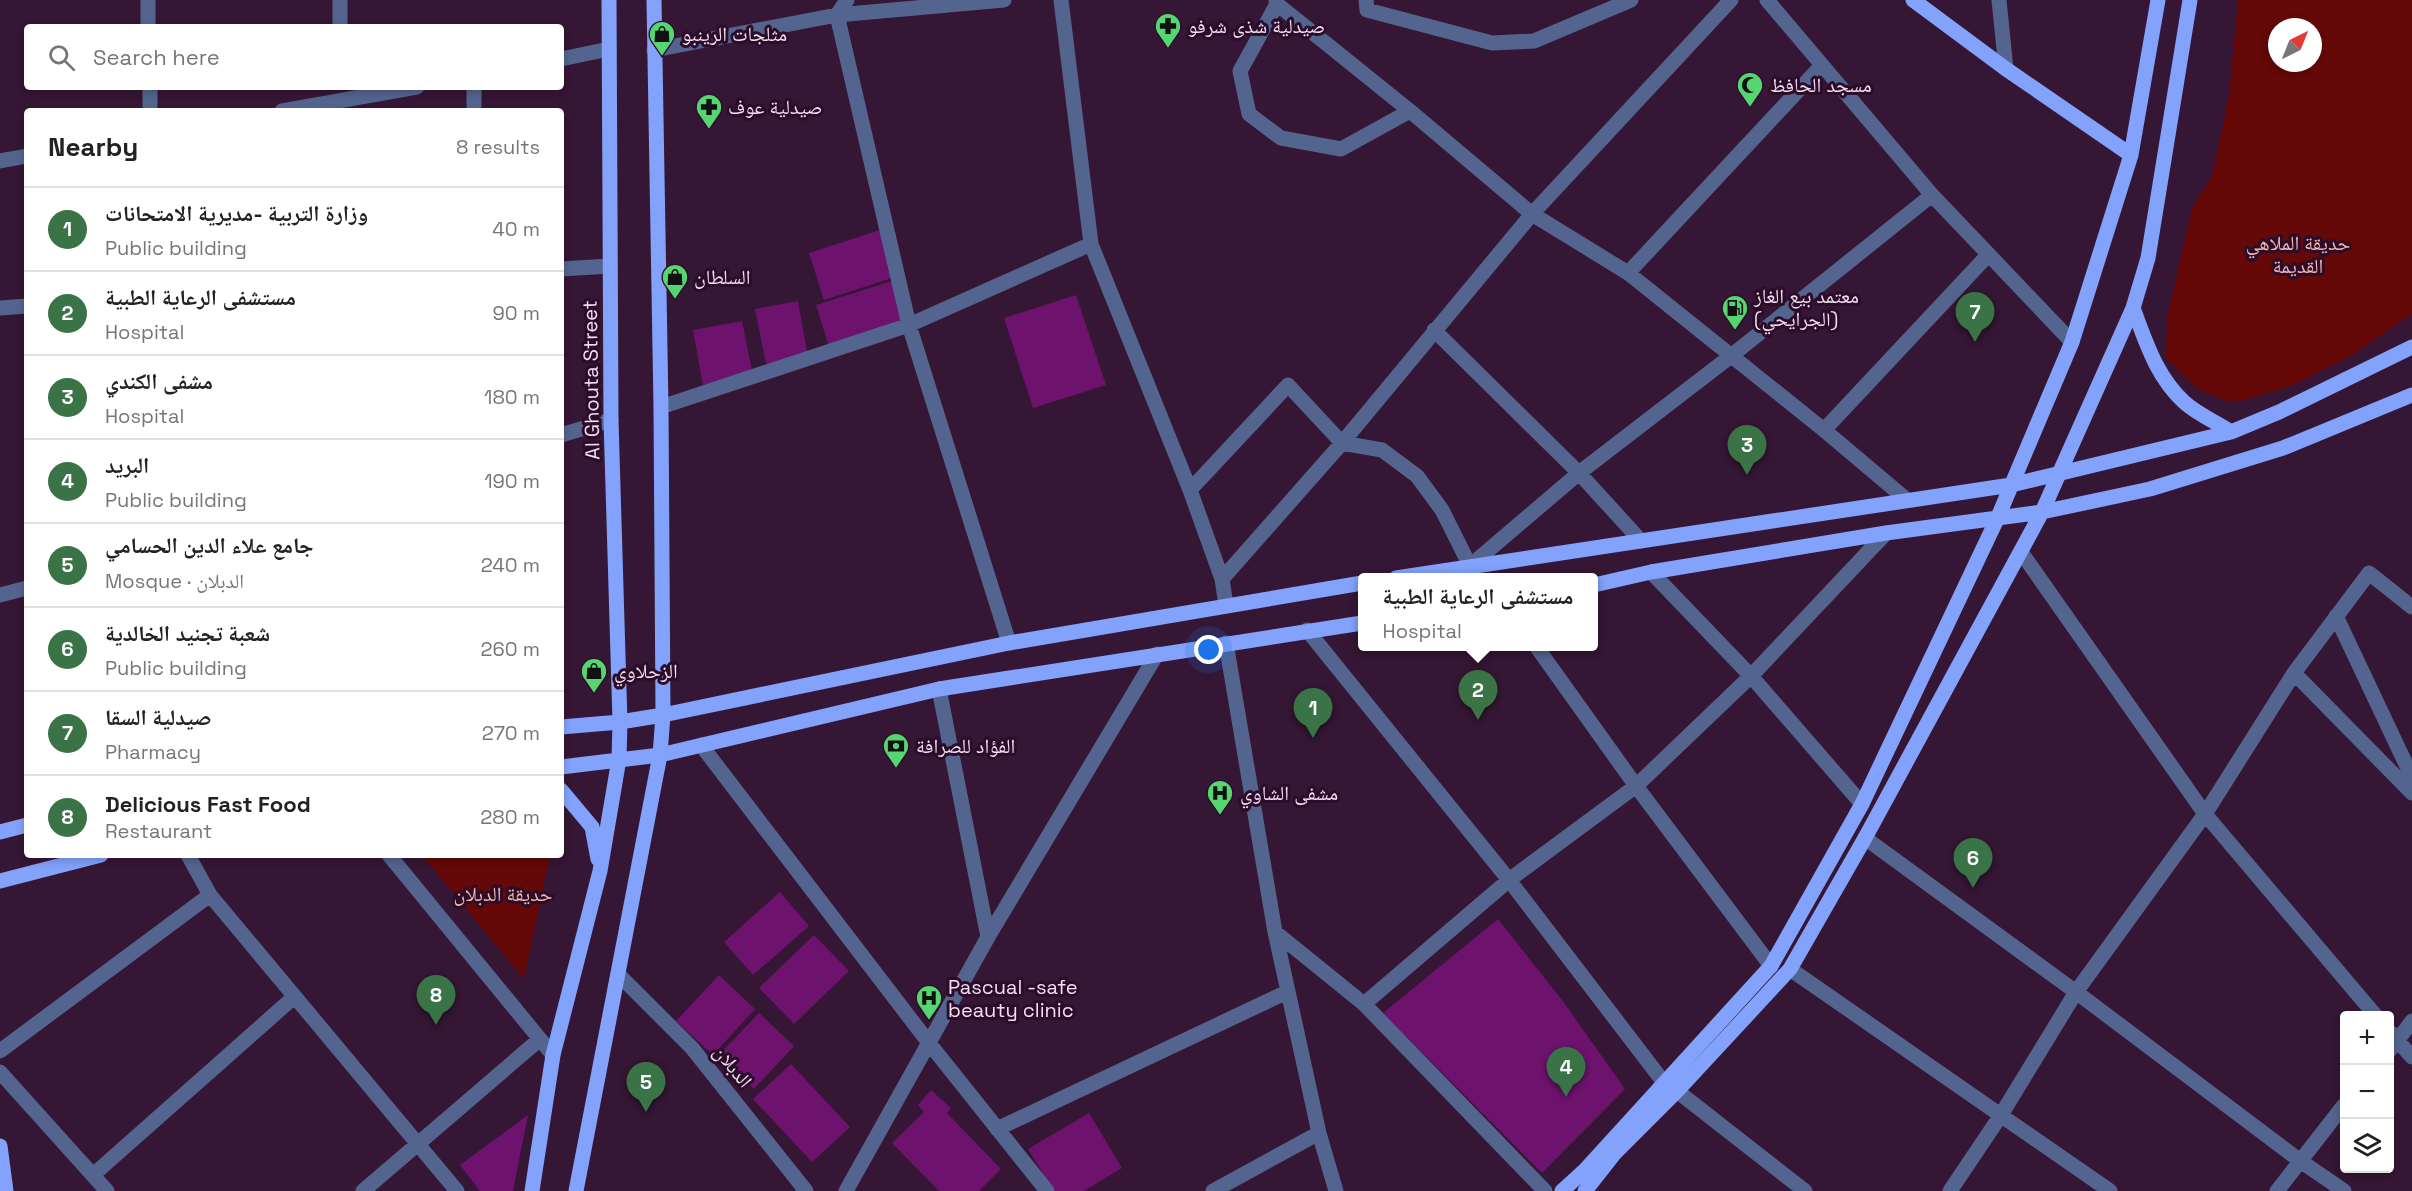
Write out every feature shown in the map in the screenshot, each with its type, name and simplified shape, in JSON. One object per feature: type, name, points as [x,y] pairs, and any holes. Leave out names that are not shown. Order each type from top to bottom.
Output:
[{"type":"main road","name":"Al Ghouta Street","points":[[532,1191],[553,1055],[600,871],[619,759],[620,722],[611,420],[609,0]]},
{"type":"main road","points":[[576,1191],[660,755],[663,715],[661,407],[654,0]]},
{"type":"main road","points":[[1913,0],[2006,69],[2131,155]]},
{"type":"main road","points":[[1585,1191],[1771,966],[1862,804],[1998,517],[2072,342],[2131,155],[2158,0]]},
{"type":"main road","points":[[1562,1191],[1790,969],[1865,838],[2021,552],[2060,474],[2133,309],[2148,258],[2190,0]]},
{"type":"main road","points":[[2133,309],[2156,367],[2168,384],[2185,403],[2231,432]]},
{"type":"main road","points":[[1427,573],[2011,485],[2060,474],[2231,432],[2278,412],[2412,347]]},
{"type":"main road","points":[[1598,584],[1651,572],[1886,533],[2042,512],[2150,489],[2283,448],[2412,395]]},
{"type":"main road","points":[[564,727],[620,722],[663,715],[1009,643],[1358,584]]},
{"type":"main road","points":[[564,767],[660,755],[939,689],[1358,624]]},
{"type":"main road","points":[[564,794],[592,827],[600,871]]},
{"type":"main road","points":[[0,832],[24,826]]},
{"type":"main road","points":[[0,881],[89,858]]},
{"type":"main road","points":[[0,1146],[6,1191]]},
{"type":"street","points":[[148,0],[148,24]]},
{"type":"street","points":[[340,0],[340,24]]},
{"type":"street","points":[[829,0],[837,15],[909,325],[1009,643]]},
{"type":"street","points":[[837,15],[847,0]]},
{"type":"street","points":[[654,50],[837,15],[1004,0]]},
{"type":"street","points":[[1061,0],[1091,244],[1190,490],[1222,579],[1226,605]]},
{"type":"street","points":[[1366,0],[1368,10],[1492,43],[1534,41],[1631,0]]},
{"type":"street","points":[[1222,579],[1341,443],[1532,214],[1731,0]]},
{"type":"street","points":[[1767,0],[1932,195],[2072,342]]},
{"type":"street","points":[[1999,0],[2006,69]]},
{"type":"street","points":[[1410,111],[1341,150],[1281,138],[1249,114],[1240,71],[1276,2],[1410,111],[1532,214],[1628,273],[1824,430],[1907,500]]},
{"type":"street","points":[[564,58],[609,49]]},
{"type":"street","points":[[1628,273],[1822,64]]},
{"type":"street","points":[[150,90],[150,108]]},
{"type":"street","points":[[298,108],[399,90]]},
{"type":"street","points":[[474,90],[474,108]]},
{"type":"street","points":[[0,161],[24,157]]},
{"type":"street","points":[[1190,490],[1287,385],[1341,443],[1382,450],[1417,476],[1442,510],[1470,566],[1579,473],[1731,356],[1932,195]]},
{"type":"street","points":[[661,407],[909,325],[1091,244]]},
{"type":"street","points":[[1824,430],[1988,255]]},
{"type":"street","points":[[564,270],[610,266]]},
{"type":"street","points":[[0,308],[24,306]]},
{"type":"street","points":[[1434,330],[1579,473],[1641,541]]},
{"type":"street","points":[[564,434],[611,420]]},
{"type":"street","points":[[1364,1004],[1509,880],[1636,786],[1750,676],[1886,533]]},
{"type":"street","points":[[2021,552],[2205,814],[2372,1011]]},
{"type":"street","points":[[1651,572],[1750,676],[1862,804]]},
{"type":"street","points":[[1950,1191],[2001,1115],[2076,992],[2205,814],[2295,673],[2368,573],[2412,607]]},
{"type":"street","points":[[0,596],[24,589]]},
{"type":"street","points":[[2336,616],[2412,777]]},
{"type":"street","points":[[1306,630],[1509,880],[1671,1087],[1805,1191]]},
{"type":"street","points":[[1227,643],[1275,932],[1319,1133],[1336,1191]]},
{"type":"street","points":[[1540,651],[1636,786],[1771,966]]},
{"type":"street","points":[[846,1191],[988,937],[1157,654]]},
{"type":"street","points":[[2295,673],[2412,793]]},
{"type":"street","points":[[939,689],[988,937]]},
{"type":"street","points":[[701,745],[929,1043],[1047,1191]]},
{"type":"street","points":[[1865,838],[2344,1191]]},
{"type":"street","points":[[190,858],[210,895],[457,1191]]},
{"type":"street","points":[[391,858],[553,1055]]},
{"type":"street","points":[[0,1051],[210,895]]},
{"type":"street","points":[[1275,932],[1364,1004],[1545,1191]]},
{"type":"street","points":[[1790,969],[2110,1191]]},
{"type":"street","name":"الدبلان","points":[[618,974],[692,1048],[806,1191]]},
{"type":"street","points":[[997,1129],[1287,992]]},
{"type":"street","points":[[93,1175],[294,997]]},
{"type":"street","points":[[2394,1039],[2412,1021]]},
{"type":"street","points":[[363,1191],[540,1040]]},
{"type":"street","points":[[2394,1043],[2412,1057]]},
{"type":"street","points":[[0,1072],[107,1191]]},
{"type":"street","points":[[2277,1191],[2340,1110]]},
{"type":"street","points":[[1213,1191],[1319,1133]]},
{"type":"green space","name":"حديقة الملاهي القديمة","points":[[2238,0],[2412,0],[2412,314],[2349,357],[2294,385],[2249,399],[2228,402],[2196,388],[2166,358],[2167,318],[2192,208],[2212,176],[2229,95]]},
{"type":"green space","name":"حديقة الدبلان","points":[[424,858],[549,858],[524,979]]},
{"type":"building","points":[[880,230],[895,277],[824,300],[809,253]]},
{"type":"building","points":[[892,281],[906,323],[829,347],[816,305]]},
{"type":"building","points":[[1076,295],[1106,385],[1033,408],[1004,318]]},
{"type":"building","points":[[798,301],[808,357],[766,364],[755,309]]},
{"type":"building","points":[[742,321],[753,376],[703,385],[693,330]]},
{"type":"building","points":[[780,892],[809,926],[753,975],[724,942]]},
{"type":"building","points":[[1498,919],[1562,1000],[1625,1089],[1542,1173],[1383,1013]]},
{"type":"building","points":[[814,935],[849,971],[794,1024],[759,988]]},
{"type":"building","points":[[719,975],[755,1009],[713,1055],[676,1021]]},
{"type":"building","points":[[759,1013],[794,1046],[754,1089],[718,1056]]},
{"type":"building","points":[[791,1064],[850,1127],[812,1162],[753,1099]]},
{"type":"building","points":[[931,1090],[951,1108],[947,1113],[1001,1169],[979,1191],[939,1191],[892,1143],[924,1112],[918,1105]]},
{"type":"building","points":[[1089,1113],[1122,1168],[1084,1191],[1054,1191],[1028,1149]]},
{"type":"building","points":[[528,1115],[513,1191],[480,1191],[460,1165]]},
{"type":"place","name":"صيدلية شذى شرفو","points":[[1168,49]]},
{"type":"place","name":"مثلجات الرينبو","points":[[662,57]]},
{"type":"place","name":"مسجد الحافظ","points":[[1750,108]]},
{"type":"place","name":"صيدلية عوف","points":[[709,130]]},
{"type":"place","name":"السلطان","points":[[675,300]]},
{"type":"place","name":"معتمد بيع الغاز (الجرايحي)","points":[[1735,331]]},
{"type":"place","name":"صيدلية السقا","points":[[1975,342]]},
{"type":"place","name":"مشفى الكندي","points":[[1747,475]]},
{"type":"place","name":"الزحلاوي","points":[[594,694]]},
{"type":"place","name":"مستشفى الرعاية الطبية","points":[[1478,720]]},
{"type":"place","name":"وزارة التربية -مديرية الامتحانات","points":[[1313,738]]},
{"type":"place","name":"الفؤاد للصرافة","points":[[896,769]]},
{"type":"place","name":"مشفى الشاوي","points":[[1220,816]]},
{"type":"place","name":"شعبة تجنيد الخالدية","points":[[1973,888]]},
{"type":"place","name":"Pascual -safe beauty clinic","points":[[929,1021]]},
{"type":"place","name":"Delicious Fast Food","points":[[436,1025]]},
{"type":"place","name":"البريد","points":[[1566,1097]]},
{"type":"place","name":"جامع علاء الدين الحسامي","points":[[646,1112]]}]
